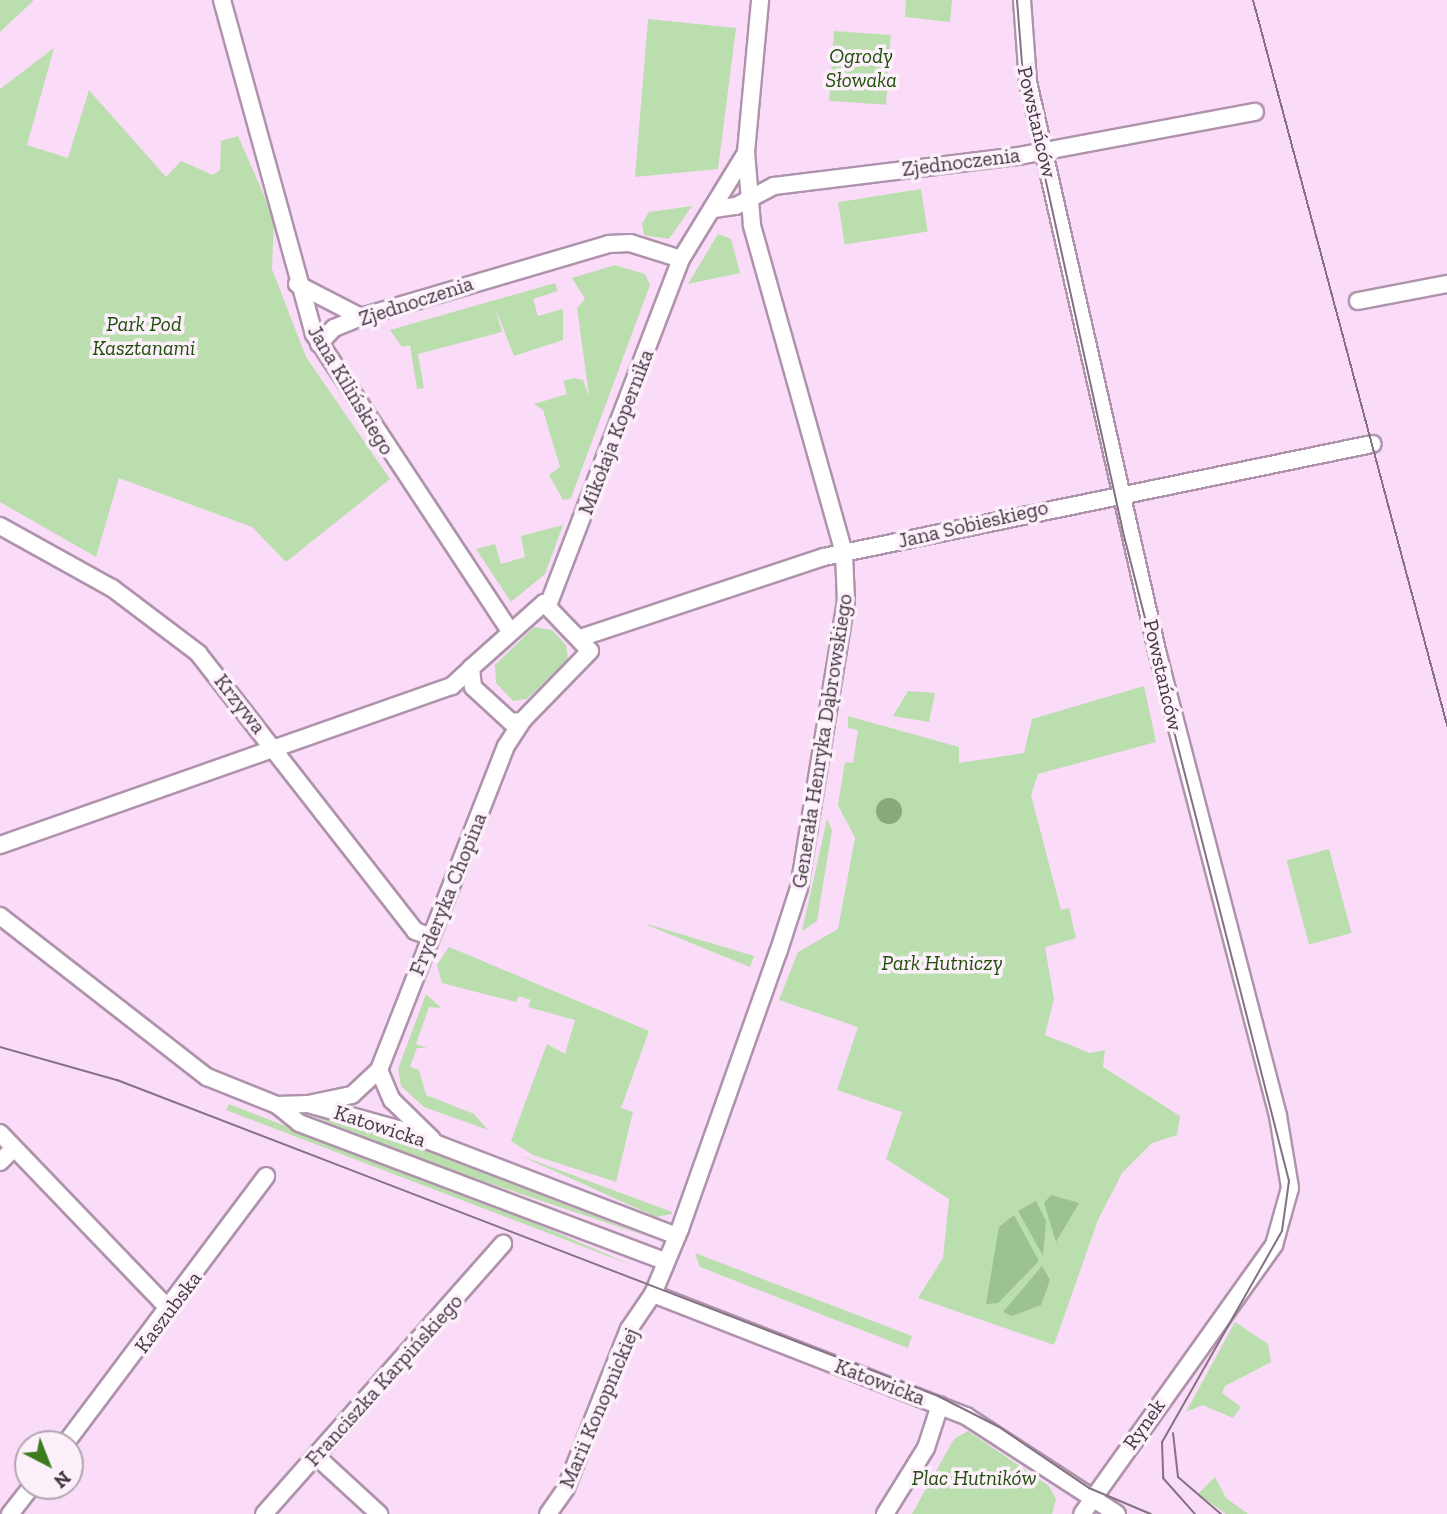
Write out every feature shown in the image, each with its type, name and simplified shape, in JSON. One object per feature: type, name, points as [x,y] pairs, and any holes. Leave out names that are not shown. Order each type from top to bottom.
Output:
[{"type":"street","name":"Jana Kilińskiego","points":[[222,0],[297,284],[319,344],[509,630]]},
{"type":"street","name":"Generała Henryka Dąbrowskiego","points":[[666,1262],[798,894],[847,597],[844,553],[761,269],[749,196],[746,152],[760,0]]},
{"type":"street","name":"Powstańców","points":[[1022,0],[1023,57],[1044,150],[1122,494],[1289,1181],[1277,1240],[1214,1326]]},
{"type":"street","name":"Zjednoczenia","points":[[714,209],[736,206],[749,196],[774,186],[1044,150],[1255,112]]},
{"type":"street","name":"Mikołaja Kopernika","points":[[549,603],[681,259],[714,209],[746,152]]},
{"type":"street","name":"Zjednoczenia","points":[[319,344],[334,328],[361,317],[609,244],[630,243],[681,259]]},
{"type":"street","points":[[297,284],[361,317]]},
{"type":"street","points":[[1358,301],[1447,284]]},
{"type":"street","name":"Jana Sobieskiego","points":[[583,638],[844,553],[1372,444]]},
{"type":"street","name":"Krzywa","points":[[0,526],[112,588],[198,653],[415,931],[429,936]]},
{"type":"street","points":[[0,845],[452,686],[537,605],[549,603],[583,638]]},
{"type":"street","name":"Fryderyka Chopina","points":[[379,1070],[429,936],[444,912],[506,746],[522,721],[588,656],[583,638]]},
{"type":"street","points":[[471,668],[473,687],[511,722],[522,721]]},
{"type":"street","name":"Katowicka","points":[[0,916],[169,1053],[277,1105],[299,1123],[666,1262]]},
{"type":"street","points":[[308,1104],[352,1095],[379,1070],[392,1100],[438,1144]]},
{"type":"street","name":"Katowicka","points":[[277,1105],[308,1104],[438,1144],[677,1236]]},
{"type":"street","points":[[0,1133],[170,1310]]},
{"type":"street","points":[[0,1162],[13,1149]]},
{"type":"street","name":"Kaszubska","points":[[76,1430],[170,1310],[266,1176]]},
{"type":"street","name":"Franciszka Karpińskiego","points":[[264,1514],[503,1244]]},
{"type":"street","name":"Marii Konopnickiej","points":[[548,1514],[566,1488],[629,1329],[653,1294],[666,1262]]},
{"type":"street","name":"Katowicka","points":[[653,1294],[940,1405],[998,1435],[1092,1499]]},
{"type":"street","name":"Rynek","points":[[1082,1514],[1214,1326]]},
{"type":"street","points":[[885,1514],[926,1448],[940,1405]]},
{"type":"street","points":[[316,1456],[379,1514]]},
{"type":"street","points":[[1092,1499],[1116,1514]]},
{"type":"street","points":[[10,1514],[21,1500]]},
{"type":"green space","points":[[0,0],[33,0],[33,1],[0,32]]},
{"type":"green space","points":[[906,0],[952,0],[950,22],[905,17]]},
{"type":"green space","points":[[648,19],[736,28],[718,169],[635,177]]},
{"type":"green space","name":"Ogrody Słowaka","points":[[834,31],[891,35],[886,105],[829,101]]},
{"type":"green space","name":"Park Pod Kasztanami","points":[[54,48],[27,145],[68,158],[89,90],[166,177],[181,161],[213,175],[220,170],[221,141],[238,136],[274,218],[272,269],[306,357],[390,479],[286,562],[252,527],[119,478],[96,557],[0,502],[0,89]]},
{"type":"green space","points":[[921,189],[928,231],[845,245],[838,202]]},
{"type":"green space","points":[[692,206],[669,239],[644,235],[642,224],[649,212]]},
{"type":"green space","points":[[718,234],[731,239],[740,273],[688,284]]},
{"type":"green space","points":[[615,265],[645,274],[650,285],[571,498],[563,500],[549,475],[560,467],[543,410],[534,404],[567,394],[563,381],[574,378],[583,380],[589,396],[577,308],[585,299],[572,278]]},
{"type":"green space","points":[[555,283],[558,291],[533,299],[538,316],[563,309],[563,340],[514,356],[495,307],[502,332],[418,354],[424,388],[417,389],[410,345],[402,347],[390,330]]},
{"type":"green space","points":[[563,525],[545,574],[511,602],[476,549],[495,544],[501,564],[525,557],[521,536]]},
{"type":"green space","points":[[534,627],[552,630],[566,645],[568,659],[527,699],[513,701],[496,683],[495,665]]},
{"type":"green space","name":"Park Hutniczy","points":[[1144,686],[1156,742],[1038,774],[1031,795],[1061,910],[1069,908],[1076,938],[1045,947],[1054,999],[1045,1035],[1090,1053],[1105,1050],[1103,1067],[1180,1116],[1177,1135],[1152,1143],[1122,1173],[1098,1220],[1054,1345],[918,1298],[943,1258],[949,1199],[886,1159],[902,1112],[837,1090],[858,1027],[779,1000],[798,952],[838,929],[855,838],[838,805],[845,762],[853,763],[858,730],[848,728],[848,716],[959,747],[959,763],[1024,753],[1032,719]]},
{"type":"green space","points":[[908,691],[935,693],[929,722],[893,716]]},
{"type":"green space","points":[[827,819],[832,830],[817,921],[802,931]]},
{"type":"green space","points":[[1329,849],[1352,933],[1309,944],[1286,860]]},
{"type":"green space","points":[[647,924],[754,956],[750,967]]},
{"type":"green space","points":[[449,947],[649,1031],[621,1108],[633,1112],[616,1182],[533,1155],[511,1141],[547,1044],[565,1054],[575,1020],[528,1007],[531,1000],[519,996],[516,1002],[442,983],[437,965]]},
{"type":"green space","points":[[426,994],[441,1008],[429,1007],[416,1044],[427,1048],[417,1048],[410,1067],[419,1070],[426,1095],[474,1114],[488,1130],[424,1107],[401,1086],[398,1069]]},
{"type":"green space","points":[[229,1104],[537,1224],[634,1266],[226,1110]]},
{"type":"green space","points":[[302,1112],[396,1138],[646,1236],[438,1166]]},
{"type":"green space","points":[[519,1155],[672,1212],[672,1214],[656,1217]]},
{"type":"green space","points":[[695,1253],[912,1336],[908,1348],[700,1267]]},
{"type":"green space","points":[[1235,1322],[1268,1344],[1271,1362],[1225,1386],[1222,1393],[1241,1407],[1233,1418],[1203,1405],[1186,1412]]},
{"type":"green space","name":"Plac Hutników","points":[[968,1431],[1049,1486],[1056,1499],[1052,1514],[912,1514],[954,1439]]},
{"type":"green space","points":[[1215,1477],[1226,1498],[1248,1514],[1226,1514],[1198,1494]]},
{"type":"shaded area","points":[[889,798],[898,802],[902,811],[898,820],[889,824],[880,820],[876,811],[880,802]]},
{"type":"shaded area","points":[[1051,1195],[1079,1203],[1056,1242],[1044,1203]]},
{"type":"shaded area","points":[[1036,1201],[1046,1221],[1043,1256],[1018,1211]]},
{"type":"shaded area","points":[[1014,1215],[1039,1261],[998,1303],[986,1304],[999,1227]]},
{"type":"shaded area","points":[[1042,1266],[1050,1280],[1041,1305],[1012,1316],[1003,1312]]},
{"type":"tram line","points":[[1017,0],[1023,77],[1124,536],[1289,1181],[1282,1231],[1162,1442],[1163,1478],[1195,1514]]},
{"type":"tram line","points":[[1253,0],[1447,725]]},
{"type":"tram line","points":[[0,1047],[117,1080],[938,1396],[999,1427],[1089,1488],[1151,1514]]},
{"type":"tram line","points":[[1173,1433],[1178,1477],[1221,1514]]}]
